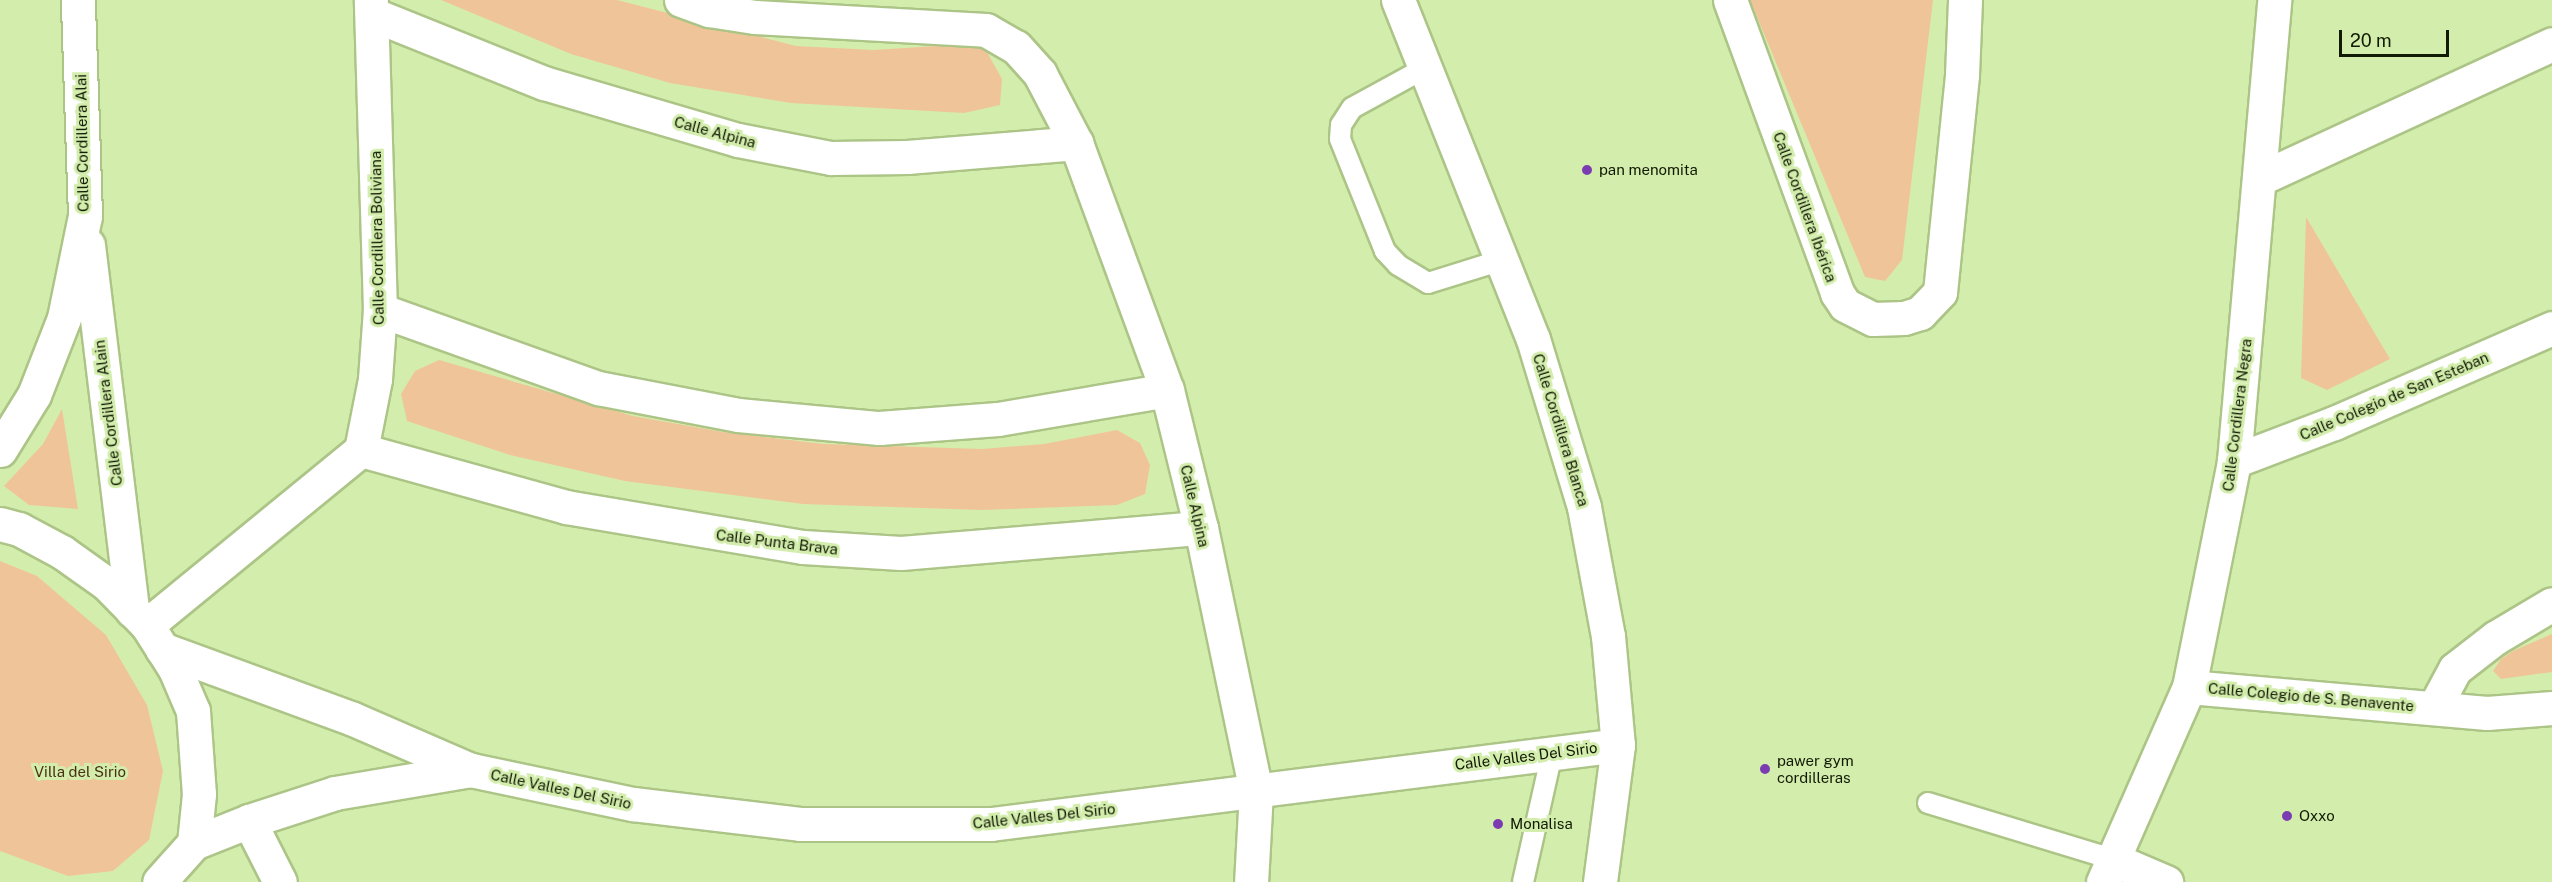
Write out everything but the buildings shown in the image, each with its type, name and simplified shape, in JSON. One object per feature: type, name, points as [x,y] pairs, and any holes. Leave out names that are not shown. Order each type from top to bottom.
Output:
[{"type":"street","name":"Calle Cordillera Alai","points":[[0,450],[34,395],[64,318],[85,216],[78,0]]},
{"type":"street","name":"Calle Alpina","points":[[681,0],[709,10],[755,17],[986,30],[1016,47],[1040,74],[1076,142],[1167,390],[1201,528],[1256,791],[1251,882]]},
{"type":"street","name":"Calle Cordillera Blanca","points":[[1398,0],[1533,339],[1584,507],[1608,636],[1618,744],[1600,882]]},
{"type":"street","name":"Calle Cordillera Ibérica","points":[[1730,0],[1837,293],[1845,305],[1873,319],[1904,318],[1920,313],[1940,292],[1960,99],[1965,0]]},
{"type":"street","name":"Calle Cordillera Negra","points":[[2108,871],[2189,687],[2234,461],[2261,177],[2274,0]]},
{"type":"street","name":"Calle Alpina","points":[[371,7],[544,83],[738,140],[831,158],[907,157],[1076,142]]},
{"type":"street","name":"Calle Cordillera Boliviana","points":[[361,450],[375,380],[380,310],[371,7]]},
{"type":"street","points":[[2261,177],[2552,44]]},
{"type":"street","name":"Calle Cordillera Alain","points":[[85,216],[147,628]]},
{"type":"street","points":[[380,310],[598,388],[750,416],[879,428],[998,419],[1167,390]]},
{"type":"street","name":"Calle Colegio de San Esteban","points":[[2234,461],[2334,423],[2552,328]]},
{"type":"street","points":[[147,628],[361,450]]},
{"type":"street","name":"Calle Punta Brava","points":[[361,450],[566,507],[691,531],[803,547],[901,553],[1201,528]]},
{"type":"street","points":[[0,524],[19,529],[62,552],[107,584],[147,628],[193,711],[199,753],[194,843],[159,882]]},
{"type":"street","name":"Calle Colegio de S. Benavente","points":[[2434,708],[2455,669],[2495,638],[2552,604]]},
{"type":"street","name":"Calle Valles Del Sirio","points":[[147,628],[471,770],[633,804],[801,824],[991,824],[1618,744]]},
{"type":"street","name":"Calle Colegio de S. Benavente","points":[[2189,687],[2487,713],[2552,708]]},
{"type":"street","name":"Calle Valles Del Sirio","points":[[194,843],[249,821],[335,794],[471,770]]},
{"type":"street","points":[[249,821],[280,882]]},
{"type":"street","points":[[2108,871],[2166,882]]},
{"type":"lane","points":[[1425,68],[1352,108],[1341,124],[1344,149],[1385,251],[1412,275],[1428,283],[1502,260]]},
{"type":"lane","points":[[1523,882],[1552,753]]},
{"type":"lane","points":[[1928,803],[2108,871]]},
{"type":"green space","points":[[441,0],[617,0],[796,46],[874,50],[982,43],[1002,79],[1000,105],[964,113],[791,103],[670,83],[571,54]]},
{"type":"green space","points":[[1750,0],[1933,0],[1902,260],[1885,281],[1865,277]]},
{"type":"green space","points":[[2306,217],[2390,359],[2327,390],[2301,378]]},
{"type":"green space","points":[[439,360],[633,416],[723,432],[824,444],[982,449],[1044,444],[1117,430],[1140,443],[1150,465],[1145,494],[1117,505],[982,510],[803,504],[625,481],[510,455],[407,421],[401,394],[415,371]]},
{"type":"green space","points":[[62,409],[78,509],[29,505],[4,486],[43,444]]},
{"type":"green space","name":"Villa del Sirio","points":[[0,561],[37,576],[106,635],[147,705],[163,771],[149,840],[113,871],[68,876],[0,851]]},
{"type":"green space","points":[[2552,634],[2552,672],[2501,679],[2493,671],[2501,659],[2513,651]]},
{"type":"place","name":"pan menomita","points":[[1587,170]]},
{"type":"place","name":"pawer gym cordilleras","points":[[1765,769]]},
{"type":"place","name":"Oxxo","points":[[2287,816]]},
{"type":"place","name":"Monalisa","points":[[1498,824]]}]
